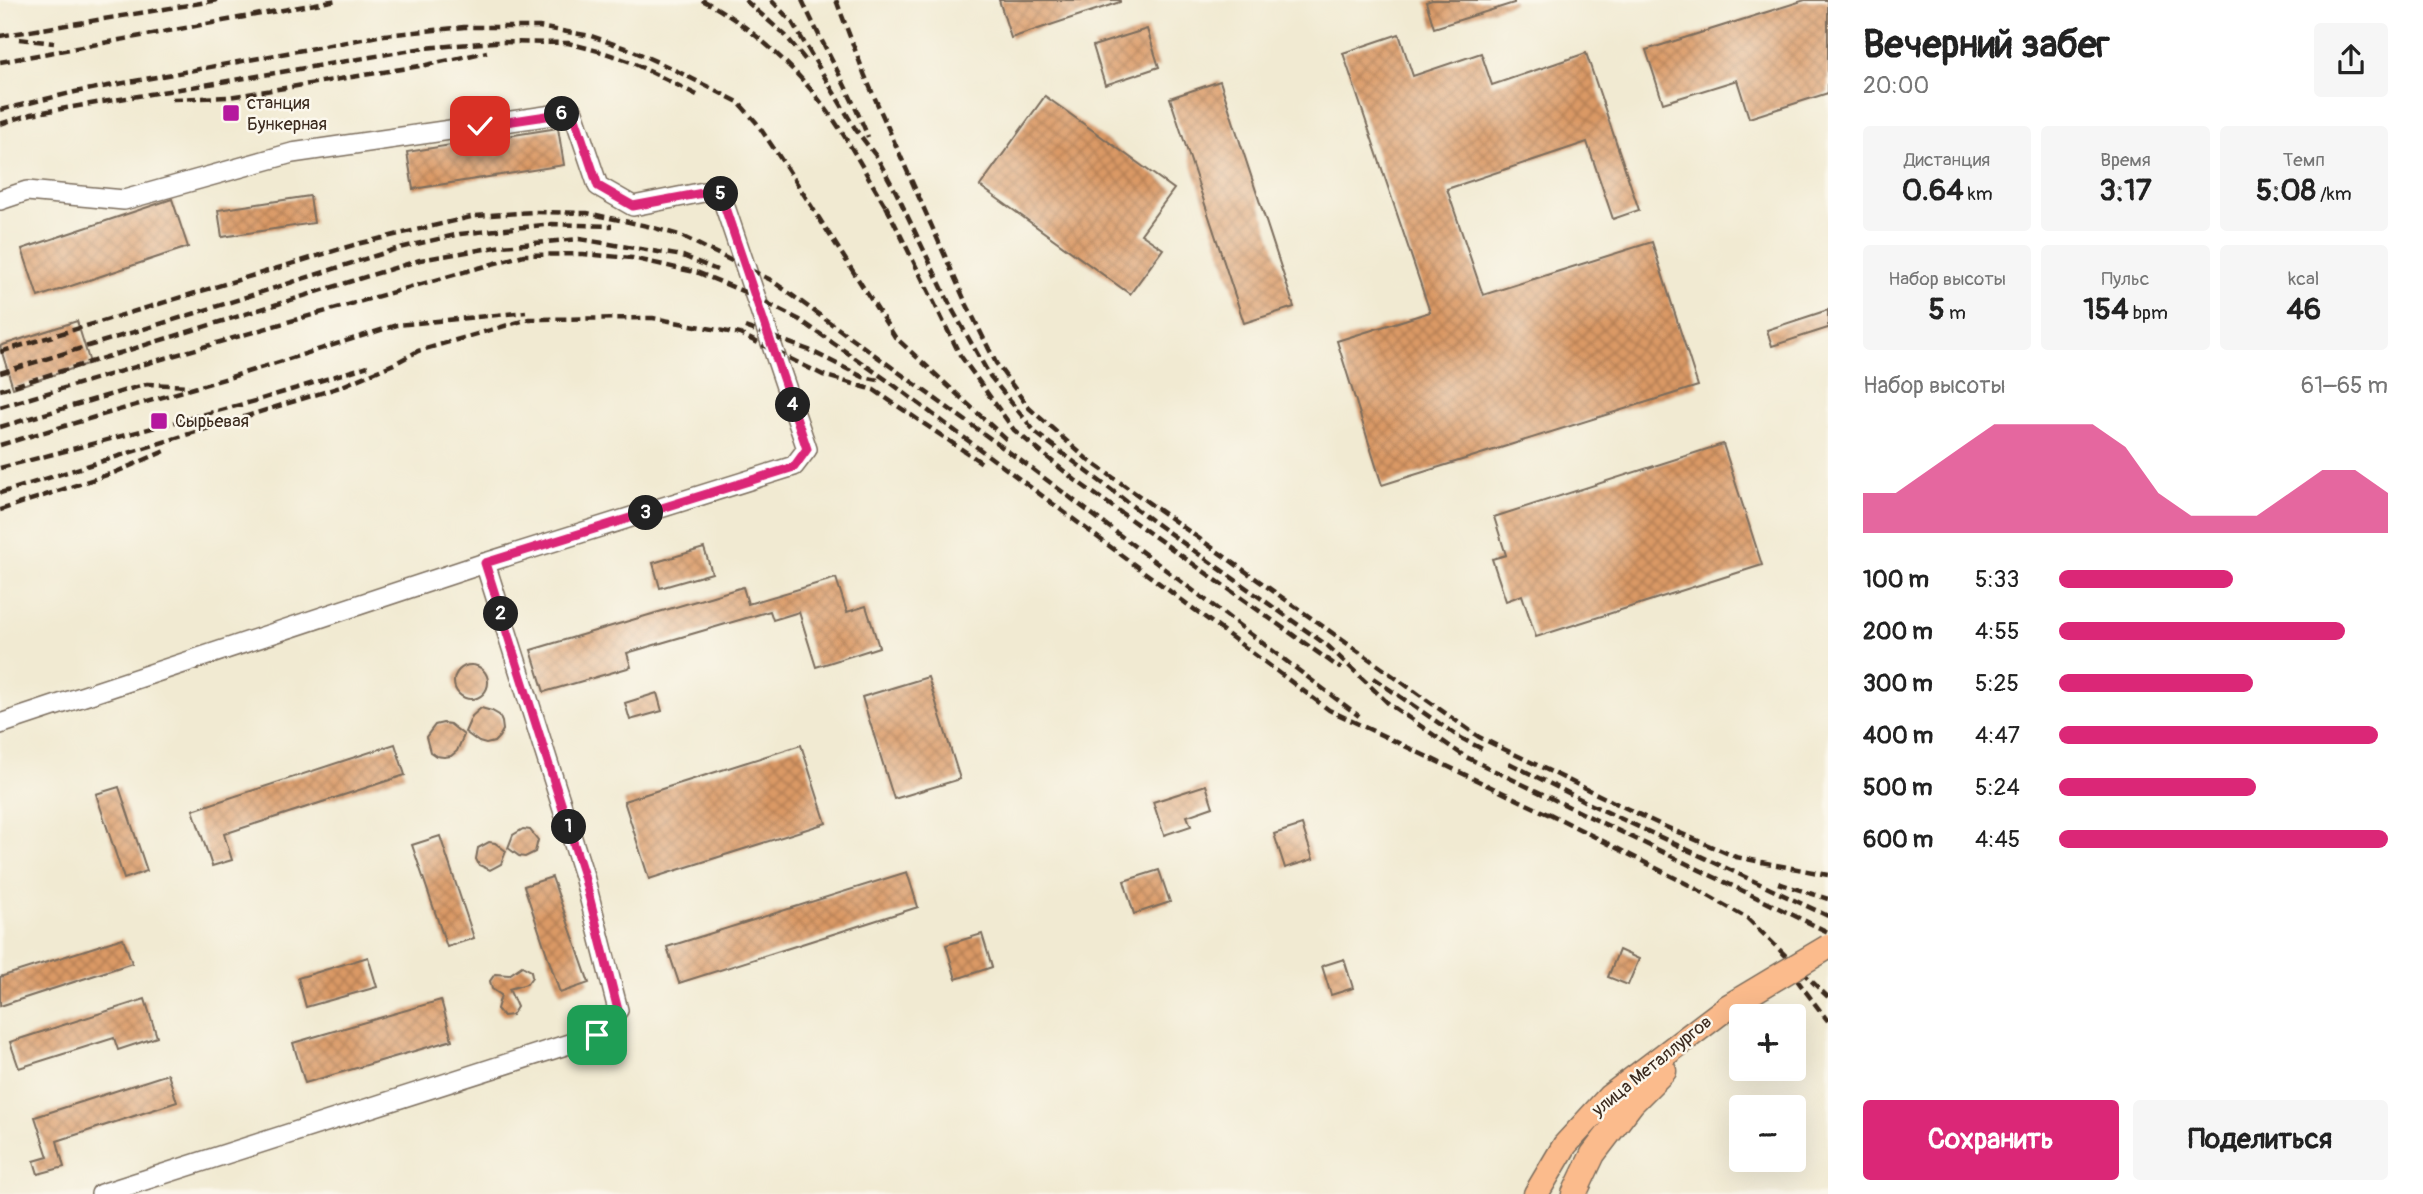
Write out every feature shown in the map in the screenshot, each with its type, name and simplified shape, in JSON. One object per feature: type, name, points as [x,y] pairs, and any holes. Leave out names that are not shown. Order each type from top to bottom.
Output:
[{"type":"main road","points":[[1732,1004],[1828,947]]},
{"type":"main road","name":"улица Металлургов","points":[[1536,1194],[1565,1145],[1609,1097],[1729,1006]]},
{"type":"main road","name":"улица Металлургов","points":[[1574,1194],[1593,1154],[1632,1103],[1729,1006]]},
{"type":"lane","points":[[0,200],[27,191],[124,200],[292,153],[573,112],[598,186],[633,206],[719,190],[807,449],[794,467],[485,563],[0,724]]},
{"type":"lane","points":[[101,1194],[597,1035],[618,1010],[584,876],[485,563]]},
{"type":"building","points":[[999,0],[1120,0],[1120,2],[1011,38]]},
{"type":"building","points":[[1514,0],[1514,3],[1434,28],[1426,2]]},
{"type":"building","points":[[1805,0],[1828,0],[1828,93],[1749,118],[1737,80],[1663,103],[1646,50]]},
{"type":"building","points":[[1147,29],[1159,67],[1105,85],[1093,46]]},
{"type":"building","points":[[1399,34],[1413,76],[1481,53],[1492,85],[1586,53],[1639,210],[1613,219],[1587,142],[1447,189],[1483,295],[1652,242],[1698,386],[1382,485],[1337,341],[1430,312],[1343,53]]},
{"type":"building","points":[[1220,81],[1294,307],[1244,323],[1170,98]]},
{"type":"building","points":[[1045,96],[1174,189],[1141,234],[1163,249],[1130,294],[980,186]]},
{"type":"building","points":[[558,128],[564,165],[413,189],[407,152]]},
{"type":"building","points":[[310,196],[314,223],[222,237],[218,210]]},
{"type":"building","points":[[172,199],[188,247],[38,297],[22,249]]},
{"type":"building","points":[[1828,310],[1828,328],[1772,346],[1767,330]]},
{"type":"building","points":[[77,321],[90,363],[13,388],[0,346]]},
{"type":"building","points":[[1723,444],[1762,565],[1536,637],[1522,595],[1506,601],[1492,559],[1506,555],[1494,517]]},
{"type":"building","points":[[704,548],[712,573],[660,588],[653,563]]},
{"type":"building","points":[[836,578],[847,612],[866,606],[879,647],[816,667],[799,612],[773,620],[770,611],[627,653],[631,667],[544,692],[531,650],[743,587],[748,604]]},
{"type":"building","points":[[471,665],[483,670],[488,682],[483,694],[471,699],[459,694],[454,682],[459,670]]},
{"type":"building","points":[[928,677],[960,779],[894,799],[862,697]]},
{"type":"building","points":[[657,693],[662,711],[630,720],[625,703]]},
{"type":"building","points":[[481,708],[499,715],[502,722],[503,730],[494,742],[479,742],[465,732],[472,716]]},
{"type":"building","points":[[450,724],[464,735],[457,751],[444,757],[430,752],[426,737],[435,725]]},
{"type":"building","points":[[395,744],[405,775],[224,834],[232,860],[212,866],[193,810]]},
{"type":"building","points":[[801,745],[826,823],[649,879],[624,801]]},
{"type":"building","points":[[1206,785],[1213,807],[1187,816],[1191,826],[1164,835],[1153,802]]},
{"type":"building","points":[[119,787],[147,871],[124,879],[96,794]]},
{"type":"building","points":[[1302,825],[1313,859],[1285,868],[1274,834]]},
{"type":"building","points":[[523,829],[530,830],[538,840],[535,852],[525,857],[508,848],[513,835]]},
{"type":"building","points":[[440,836],[474,938],[447,947],[412,845]]},
{"type":"building","points":[[489,842],[506,851],[501,864],[490,870],[479,865],[476,859],[478,848]]},
{"type":"building","points":[[1159,870],[1170,902],[1134,914],[1124,881]]},
{"type":"building","points":[[907,872],[918,907],[679,983],[667,947]]},
{"type":"building","points":[[552,877],[589,983],[560,993],[524,886]]},
{"type":"building","points":[[982,934],[992,967],[956,979],[946,945]]},
{"type":"building","points":[[123,938],[132,963],[0,1006],[0,977]]},
{"type":"building","points":[[1619,950],[1639,959],[1628,985],[1608,977]]},
{"type":"building","points":[[368,957],[377,987],[306,1007],[298,978]]},
{"type":"building","points":[[1344,959],[1353,988],[1331,995],[1322,966]]},
{"type":"building","points":[[522,966],[531,971],[532,977],[527,984],[509,989],[517,1007],[512,1015],[503,1016],[497,1009],[501,995],[492,989],[490,981],[495,974],[509,975]]},
{"type":"building","points":[[145,999],[157,1037],[118,1050],[114,1038],[19,1068],[10,1042]]},
{"type":"building","points":[[441,1000],[452,1040],[305,1083],[293,1043]]},
{"type":"building","points":[[168,1074],[177,1102],[57,1141],[64,1167],[38,1174],[34,1161],[48,1157],[35,1117]]},
{"type":"railway","points":[[0,36],[219,0]]},
{"type":"railway","points":[[0,62],[337,0]]},
{"type":"railway","points":[[702,0],[735,20],[768,46],[811,90],[841,131],[891,215]]},
{"type":"railway","points":[[745,0],[786,36],[807,62]]},
{"type":"railway","points":[[771,0],[792,22],[856,130],[876,156],[952,309],[990,376],[1036,433],[1151,520],[1328,646],[1389,704],[1464,756],[1828,932]]},
{"type":"railway","points":[[802,0],[868,137]]},
{"type":"railway","points":[[836,0],[865,76],[965,301],[996,363],[1029,408],[1087,459],[1479,737],[1659,824],[1736,857],[1828,875]]},
{"type":"railway","points":[[0,110],[75,92],[384,35],[464,27],[539,27],[591,36],[631,50],[738,102],[756,122],[787,168],[895,337],[1009,442]]},
{"type":"railway","points":[[19,39],[54,43]]},
{"type":"railway","points":[[0,124],[31,114],[424,48],[494,42],[568,43],[602,52],[631,62],[701,97]]},
{"type":"railway","points":[[172,99],[229,97],[426,65],[487,52]]},
{"type":"railway","points":[[886,206],[960,355],[1014,430],[1075,480],[1341,669]]},
{"type":"railway","points":[[0,352],[357,244],[475,216],[533,212],[587,213],[647,226],[679,235],[771,280],[1031,468],[1359,716]]},
{"type":"railway","points":[[0,373],[399,248],[460,234],[552,224],[612,226]]},
{"type":"railway","points":[[0,390],[420,260],[502,246],[579,239],[683,256],[717,270]]},
{"type":"railway","points":[[0,407],[524,255],[583,254],[632,258],[699,273],[747,293],[800,320],[891,383],[1329,710],[1554,817]]},
{"type":"railway","points":[[0,445],[397,325],[526,312]]},
{"type":"railway","points":[[0,493],[340,387],[418,351],[529,319],[653,318],[740,334],[823,375],[874,390],[982,463]]},
{"type":"railway","points":[[745,327],[809,350],[863,377],[878,380]]},
{"type":"railway","points":[[0,468],[255,401],[368,366]]},
{"type":"railway","points":[[0,427],[147,384],[189,386]]},
{"type":"railway","points":[[0,510],[116,472],[165,451]]},
{"type":"railway","points":[[1373,678],[1459,737],[1484,750]]},
{"type":"railway","points":[[1509,763],[1828,916]]},
{"type":"railway","points":[[1548,813],[1691,886],[1747,918],[1828,997]]},
{"type":"railway","points":[[1778,883],[1828,899]]},
{"type":"railway","points":[[1787,967],[1828,1021]]},
{"type":"place","name":"станция Бункерная","points":[[231,113]]},
{"type":"place","name":"Сырьевая","points":[[159,421]]},
{"type":"route","points":[[480,126],[573,112],[598,186],[633,206],[719,190],[807,449],[794,467],[485,563],[584,876],[618,1010],[597,1035]]}]
